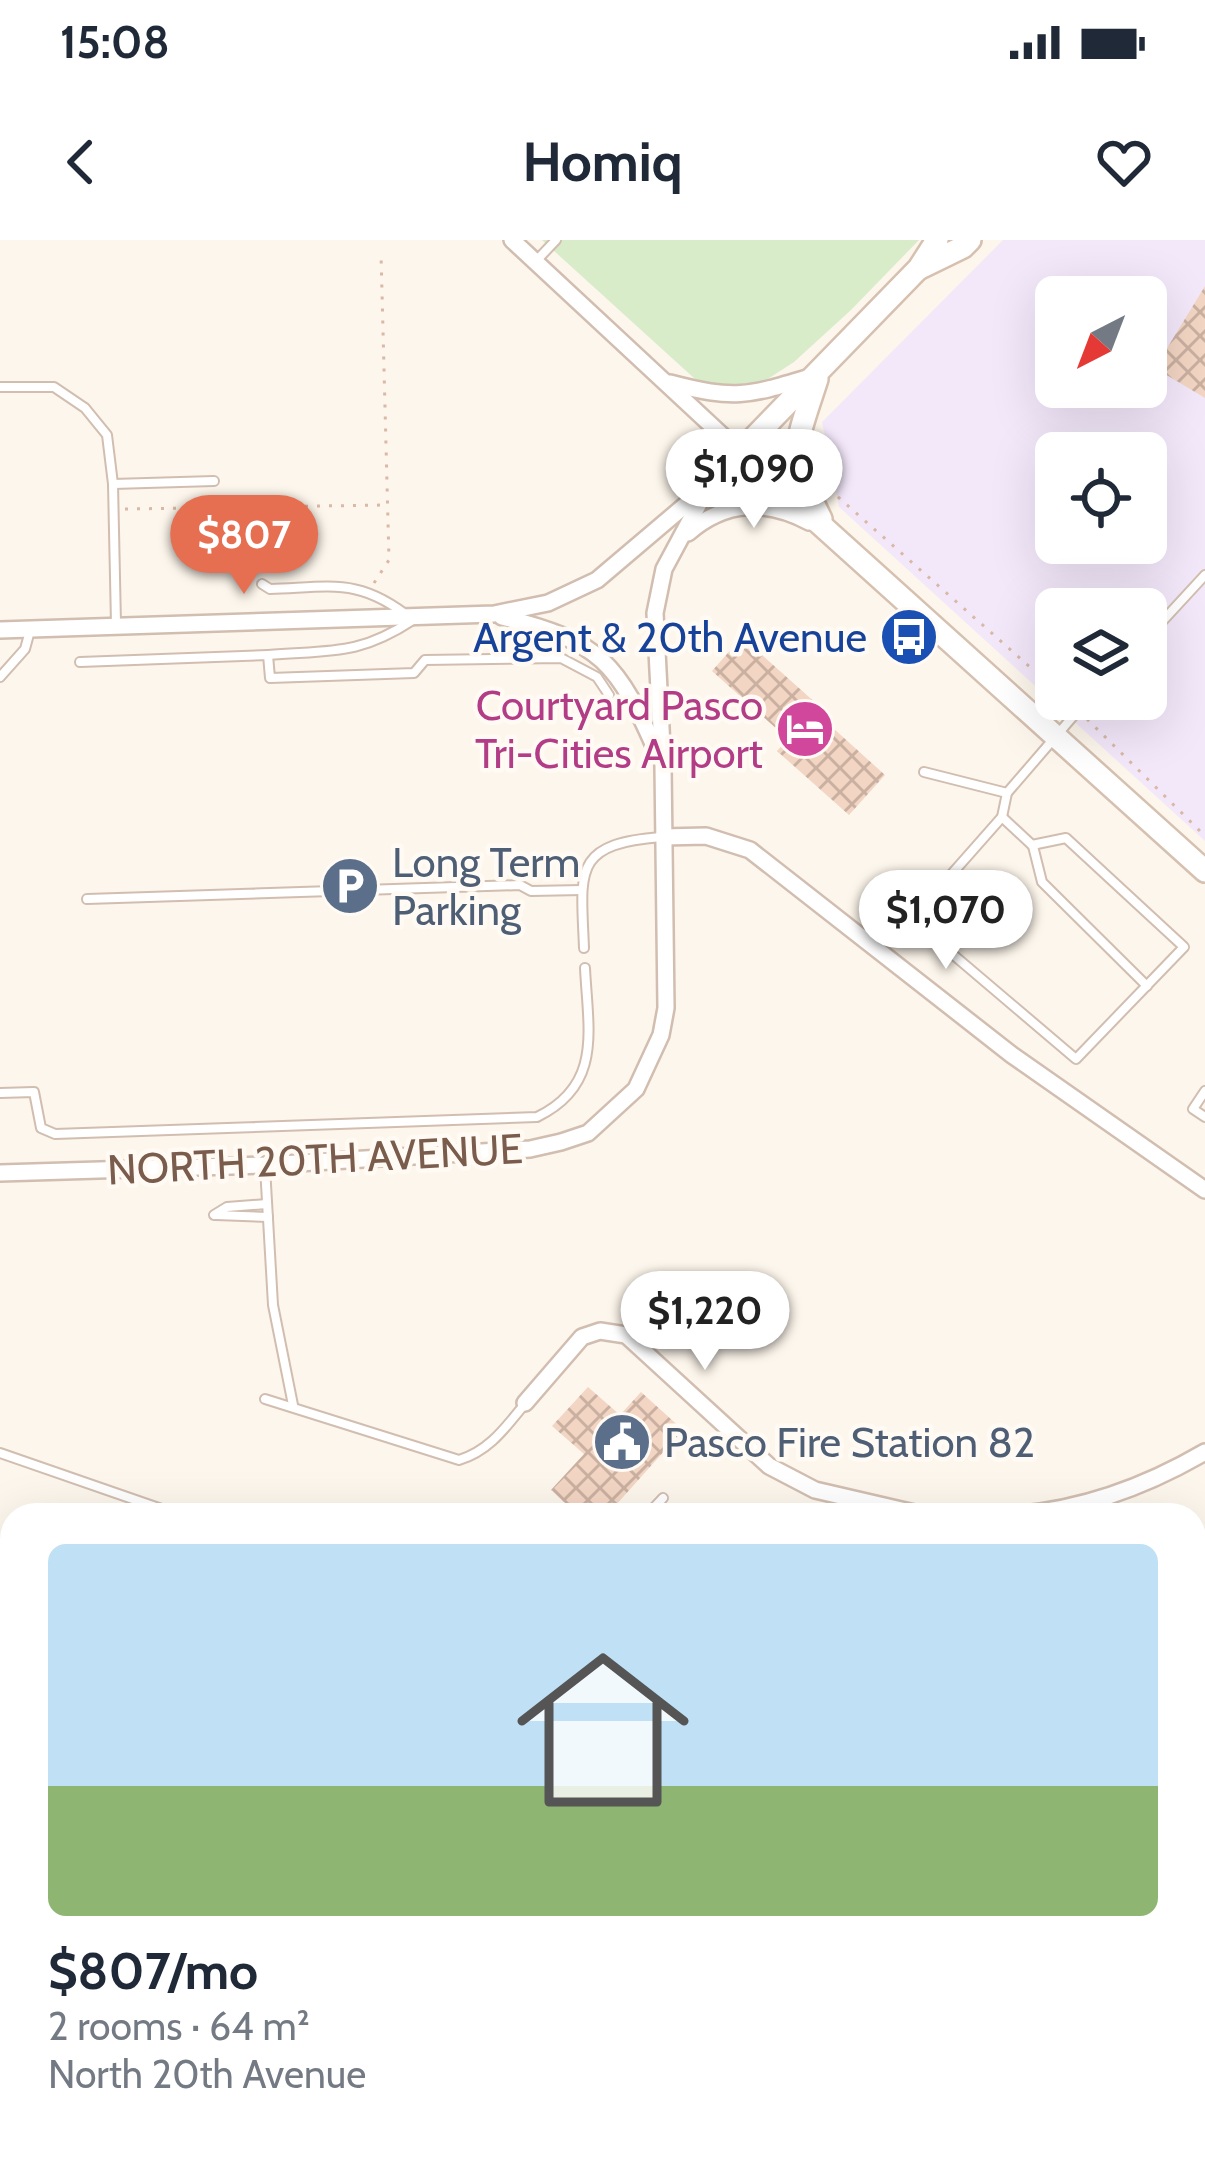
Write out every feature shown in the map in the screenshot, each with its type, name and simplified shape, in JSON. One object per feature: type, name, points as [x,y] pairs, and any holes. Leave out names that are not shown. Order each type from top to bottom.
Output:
[{"type":"main road","points":[[937,240],[919,268],[740,452],[1205,871]]},
{"type":"main road","points":[[919,268],[970,240]]},
{"type":"main road","points":[[818,374],[796,460],[826,530]]},
{"type":"street","points":[[512,240],[740,452]]},
{"type":"street","points":[[664,381],[720,396],[755,394],[818,374]]},
{"type":"street","name":"NORTH 20TH AVENUE","points":[[0,630],[413,620],[494,614],[548,603],[597,580],[709,485],[740,452]]},
{"type":"street","name":"NORTH 20TH AVENUE","points":[[0,1173],[265,1166],[530,1149],[588,1133],[611,1114],[636,1089],[661,1035],[666,1008],[656,593],[709,485]]},
{"type":"street","points":[[681,539],[721,510],[746,506],[793,513],[826,530]]},
{"type":"street","points":[[494,614],[552,629],[592,649],[626,687],[663,766]]},
{"type":"street","points":[[663,837],[706,836],[750,850],[1012,1055],[1205,1190]]},
{"type":"street","points":[[525,1403],[582,1337],[600,1331],[626,1335],[769,1466],[815,1490],[871,1503]]},
{"type":"street","points":[[1090,1503],[1205,1453]]},
{"type":"lane","points":[[536,261],[556,240]]},
{"type":"lane","points":[[0,387],[54,387],[85,408],[107,435],[113,484],[116,624]]},
{"type":"lane","points":[[113,484],[214,481]]},
{"type":"lane","points":[[1167,616],[1205,575]]},
{"type":"lane","points":[[80,662],[360,648],[381,641],[413,620],[394,604],[358,587],[270,589],[262,584]]},
{"type":"lane","points":[[0,677],[25,649],[31,626]]},
{"type":"lane","points":[[268,656],[270,679],[414,673],[425,660],[561,658],[597,677],[609,695]]},
{"type":"lane","points":[[912,919],[1002,817],[1007,793],[1069,720]]},
{"type":"lane","points":[[924,772],[1007,793]]},
{"type":"lane","points":[[1002,817],[1032,845],[1042,882],[1147,986]]},
{"type":"lane","points":[[584,948],[582,890],[589,865],[605,846],[663,837]]},
{"type":"lane","points":[[880,890],[1076,1060],[1184,947],[1066,838],[1032,845]]},
{"type":"lane","points":[[87,899],[520,885],[531,892],[582,890]]},
{"type":"lane","points":[[866,941],[897,907]]},
{"type":"lane","points":[[0,1093],[34,1092],[36,1120],[47,1133],[528,1118],[566,1100],[586,1066],[586,968]]},
{"type":"lane","points":[[1205,1091],[1193,1109],[1205,1117]]},
{"type":"lane","points":[[265,1166],[273,1305],[293,1405]]},
{"type":"lane","points":[[267,1204],[227,1207],[214,1215],[268,1217]]},
{"type":"lane","points":[[266,1399],[459,1460],[477,1454],[496,1439],[525,1403]]},
{"type":"lane","points":[[0,1453],[144,1503]]},
{"type":"lane","points":[[658,1503],[663,1498]]},
{"type":"path","points":[[373,584],[389,560],[382,254]]},
{"type":"path","points":[[827,487],[1035,671]]},
{"type":"path","points":[[124,508],[388,505]]},
{"type":"path","points":[[1088,720],[1205,836]]},
{"type":"shaded area","points":[[1003,240],[1205,240],[1205,841],[1072,720],[1167,720],[1167,588],[1035,588],[1035,686],[839,507],[822,422]]},
{"type":"green space","points":[[542,240],[919,240],[794,362],[760,384],[729,389],[695,379]]},
{"type":"building","points":[[1205,286],[1205,398],[1167,375],[1167,348]]},
{"type":"building","name":"Courtyard Pasco Tri-Cities Airport","points":[[742,637],[828,714],[823,719],[885,775],[849,815],[777,751],[788,739],[712,671]]},
{"type":"building","name":"Pasco Fire Station 82","points":[[588,1387],[620,1415],[641,1392],[683,1430],[618,1503],[565,1503],[551,1490],[584,1454],[552,1426]]},
{"type":"place","name":"Argent & 20th Avenue","points":[[909,637]]},
{"type":"place","name":"Courtyard Pasco Tri-Cities Airport","points":[[805,729]]},
{"type":"place","name":"Long Term Parking","points":[[350,886]]},
{"type":"place","name":"Pasco Fire Station 82","points":[[622,1442]]}]
